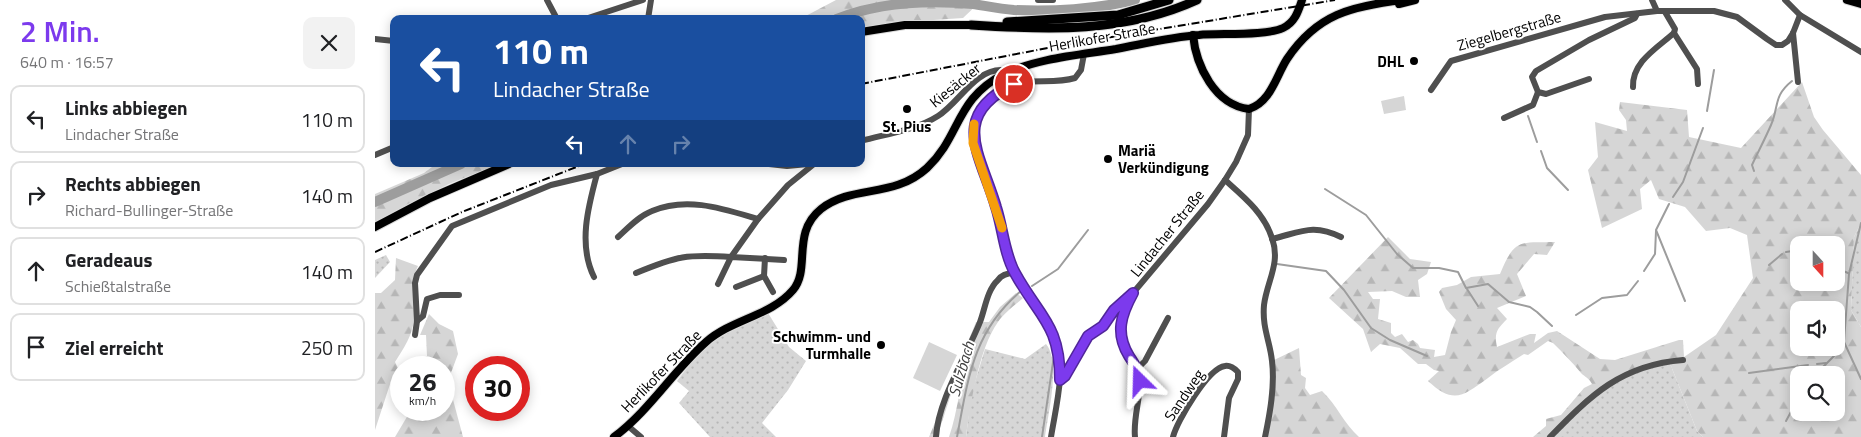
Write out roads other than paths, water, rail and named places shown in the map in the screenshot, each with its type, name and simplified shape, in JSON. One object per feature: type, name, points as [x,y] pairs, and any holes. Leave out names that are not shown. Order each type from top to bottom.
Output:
[{"type":"highway","points":[[971,25],[1118,15],[1169,0]]},
{"type":"highway","points":[[971,25],[1076,29],[1108,26],[1159,14],[1197,0]]},
{"type":"main road","name":"Herlikofer Straße","points":[[614,437],[628,426],[706,343],[737,322],[782,301],[795,287],[806,228],[820,210],[844,196],[875,192],[901,184],[925,169],[948,142],[966,105],[984,87],[1005,74],[1025,66],[1084,54],[1193,35],[1282,28],[1296,17],[1302,0]]},
{"type":"main road","points":[[1193,35],[1196,54],[1203,74],[1232,104],[1249,109],[1263,102],[1286,60],[1323,21],[1336,14],[1403,0]]},
{"type":"main road","points":[[1312,32],[1349,14],[1415,0]]},
{"type":"main road","points":[[1847,0],[1861,4]]},
{"type":"main road","points":[[865,31],[905,24],[971,25]]},
{"type":"main road","points":[[375,227],[471,179],[501,167]]},
{"type":"street","points":[[547,0],[555,15]]},
{"type":"street","points":[[597,15],[643,0]]},
{"type":"street","points":[[649,15],[651,0]]},
{"type":"street","points":[[1038,0],[1053,0]]},
{"type":"street","points":[[1652,0],[1657,11]]},
{"type":"street","points":[[1785,0],[1800,15],[1861,52]]},
{"type":"street","name":"Ziegelbergstraße","points":[[1431,90],[1451,61],[1605,16],[1657,11],[1714,10],[1729,15],[1755,29],[1776,44],[1782,45],[1788,41],[1793,33]]},
{"type":"street","points":[[1665,12],[1675,30],[1674,33],[1697,69],[1697,84]]},
{"type":"street","name":"Ziegelbergstraße","points":[[1538,92],[1532,77],[1536,71],[1589,40],[1635,18],[1637,14]]},
{"type":"street","points":[[1797,82],[1793,33],[1800,15]]},
{"type":"street","points":[[1633,87],[1633,76],[1638,66],[1674,33]]},
{"type":"street","points":[[375,39],[390,41]]},
{"type":"street","points":[[1051,437],[1060,380],[1060,358],[1055,339],[1045,317],[1022,285],[1008,259],[993,198],[973,143],[973,128],[977,114],[998,92],[1026,81],[1075,78],[1081,70],[1084,54]]},
{"type":"street","name":"Kiesäcker","points":[[865,140],[923,123],[938,116],[978,80],[994,69],[1002,70],[1005,74]]},
{"type":"street","points":[[1503,118],[1533,105],[1538,92],[1546,94],[1589,79]]},
{"type":"street","name":"Lindacher Straße","points":[[1060,380],[1065,376],[1088,336],[1103,326],[1114,310],[1133,293],[1208,204],[1225,180],[1236,162],[1247,136],[1249,109]]},
{"type":"street","points":[[375,155],[390,149]]},
{"type":"street","points":[[415,335],[417,321],[415,283],[417,275],[452,226],[551,185],[597,174],[614,167]]},
{"type":"street","points":[[718,284],[731,257],[758,218],[788,185],[810,167]]},
{"type":"street","points":[[594,277],[587,262],[585,238],[590,199],[597,174]]},
{"type":"street","points":[[1225,180],[1256,209],[1273,239],[1276,265],[1266,294],[1264,329],[1272,359],[1273,381],[1265,437]]},
{"type":"street","points":[[618,237],[638,219],[652,210],[679,204],[712,205],[758,218]]},
{"type":"street","points":[[1273,239],[1312,229],[1324,229],[1341,236]]},
{"type":"street","points":[[636,273],[672,258],[695,254],[784,260]]},
{"type":"street","points":[[765,258],[763,276],[773,292]]},
{"type":"street","points":[[936,437],[936,427],[944,404],[980,321],[992,287],[999,278],[1007,273],[1015,273]]},
{"type":"street","points":[[736,287],[763,276]]},
{"type":"street","points":[[1133,293],[1120,321],[1120,335],[1129,355],[1138,368],[1139,393],[1135,437]]},
{"type":"street","points":[[417,321],[423,316],[427,299],[440,295],[459,295]]},
{"type":"street","points":[[1138,368],[1145,361],[1168,318]]},
{"type":"street","points":[[1549,437],[1606,384],[1657,362],[1683,360]]},
{"type":"street","name":"Sandweg","points":[[1173,437],[1175,428],[1197,393],[1217,369],[1225,366],[1233,367],[1238,372],[1238,379],[1229,398],[1224,437]]},
{"type":"street","points":[[628,426],[641,437]]},
{"type":"waterway","points":[[848,15],[887,6],[939,2],[973,4],[1014,10],[1045,11],[1090,8],[1135,0]]},
{"type":"waterway","points":[[1707,111],[1714,70]]},
{"type":"waterway","points":[[1754,171],[1752,165],[1771,125],[1779,97],[1786,86],[1792,81]]},
{"type":"waterway","points":[[1528,116],[1537,142]]},
{"type":"waterway","points":[[1673,197],[1683,182],[1703,128]]},
{"type":"waterway","points":[[1541,151],[1547,168],[1568,190]]},
{"type":"waterway","points":[[375,202],[454,167]]},
{"type":"waterway","points":[[1325,189],[1366,215],[1397,254],[1413,268],[1439,268],[1458,272],[1466,288],[1488,284],[1509,302],[1530,307],[1552,326]]},
{"type":"waterway","points":[[1669,204],[1656,230],[1685,301]]},
{"type":"waterway","points":[[1824,366],[1837,353],[1844,341],[1849,274],[1861,223]]},
{"type":"waterway","name":"Sulzbach","points":[[1032,286],[1058,269],[1088,230]]},
{"type":"waterway","points":[[1644,271],[1655,254],[1656,231]]},
{"type":"waterway","points":[[1786,252],[1790,251]]},
{"type":"waterway","points":[[1769,265],[1782,254]]},
{"type":"waterway","points":[[1277,264],[1326,271],[1344,290],[1371,328],[1390,340],[1427,356]]},
{"type":"waterway","points":[[1576,315],[1602,298],[1627,295],[1638,281]]},
{"type":"waterway","points":[[1467,289],[1478,306]]},
{"type":"waterway","name":"Sulzbach","points":[[957,437],[969,376],[975,357],[992,323],[1005,306],[1021,291]]},
{"type":"waterway","points":[[1845,344],[1861,379]]},
{"type":"waterway","points":[[1042,437],[1055,349]]},
{"type":"waterway","points":[[1817,364],[1826,363]]},
{"type":"waterway","points":[[1749,373],[1808,365]]},
{"type":"waterway","points":[[1786,421],[1790,414]]},
{"type":"railway","points":[[865,83],[1063,45],[1335,0]]},
{"type":"railway","points":[[375,252],[462,212],[576,167]]},
{"type":"place","name":"DHL","points":[[1414,61]]},
{"type":"place","name":"St. Pius","points":[[907,109]]},
{"type":"place","name":"Mariä Verkündigung","points":[[1108,159]]},
{"type":"place","name":"Schwimm- und Turmhalle","points":[[881,345]]}]
